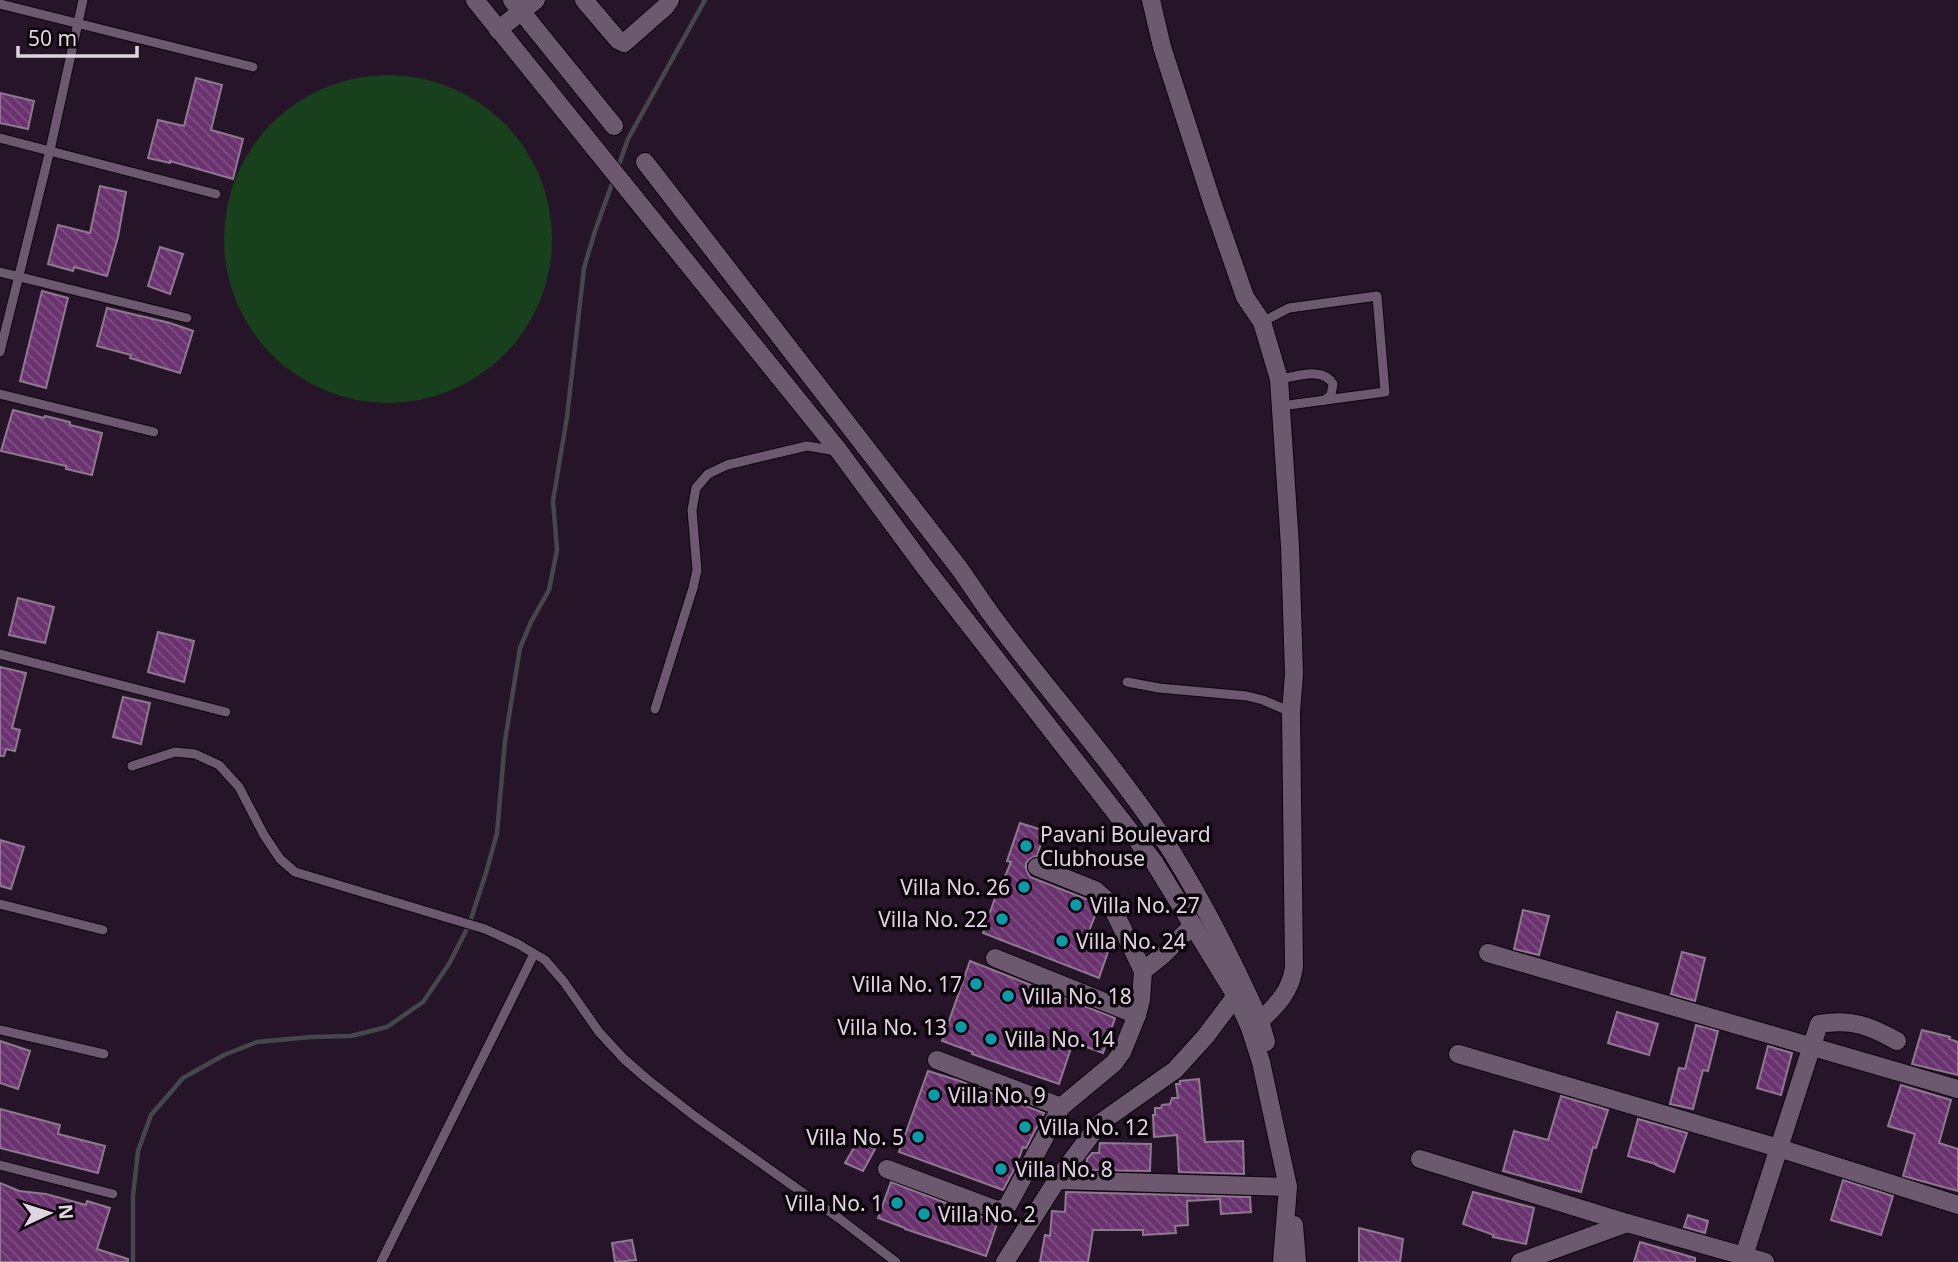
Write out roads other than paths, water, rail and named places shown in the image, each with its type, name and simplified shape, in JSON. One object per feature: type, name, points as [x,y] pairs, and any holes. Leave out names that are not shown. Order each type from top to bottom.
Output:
[{"type":"street","points":[[475,0],[839,451],[934,580],[1154,862],[1236,996],[1261,1062],[1289,1187],[1282,1262]]},
{"type":"street","points":[[498,30],[517,6],[536,0]]},
{"type":"street","points":[[584,0],[618,40],[624,43],[670,0]]},
{"type":"street","points":[[1151,0],[1162,47],[1245,297],[1262,322],[1279,379],[1290,546],[1294,674],[1291,712],[1294,967],[1289,988],[1278,1004],[1260,1021]]},
{"type":"street","points":[[517,6],[614,126]]},
{"type":"street","points":[[645,162],[1102,756],[1161,836],[1202,904],[1260,1021],[1286,1118],[1297,1262]]},
{"type":"street","points":[[682,259],[705,240]]},
{"type":"street","points":[[887,1169],[1002,1210],[1008,1205],[1061,1107],[1114,1063],[1122,1052],[1141,1000],[1143,971],[1110,904],[1103,896],[1095,890],[1037,867]]},
{"type":"street","points":[[1143,971],[1163,956],[1193,925]]},
{"type":"street","points":[[1488,953],[1958,1089]]},
{"type":"street","points":[[995,958],[1137,1015]]},
{"type":"street","points":[[1005,1262],[1057,1180],[1100,1123],[1175,1070],[1205,1037],[1236,996]]},
{"type":"street","points":[[1743,1259],[1819,1024],[1839,1021],[1872,1027],[1897,1041]]},
{"type":"street","points":[[1458,1054],[1779,1148],[1958,1205]]},
{"type":"street","points":[[937,1060],[1061,1107]]},
{"type":"street","points":[[1420,1159],[1743,1259],[1765,1262]]},
{"type":"street","points":[[1057,1180],[1289,1187]]},
{"type":"street","points":[[1520,1262],[1627,1223]]},
{"type":"lane","points":[[0,352],[50,150],[83,0]]},
{"type":"lane","points":[[0,4],[253,67]]},
{"type":"lane","points":[[0,138],[216,194]]},
{"type":"lane","points":[[0,272],[187,318]]},
{"type":"lane","points":[[1262,322],[1289,308],[1377,296],[1385,392],[1281,406]]},
{"type":"lane","points":[[1279,379],[1318,373],[1326,375],[1333,384],[1331,395],[1325,400]]},
{"type":"lane","points":[[0,394],[154,432]]},
{"type":"lane","points":[[654,709],[693,587],[696,570],[692,510],[696,488],[708,474],[727,465],[807,446],[839,451]]},
{"type":"lane","points":[[0,654],[226,712]]},
{"type":"lane","points":[[1127,681],[1159,688],[1247,696],[1291,712]]},
{"type":"lane","points":[[132,766],[175,752],[195,754],[219,765],[239,787],[280,859],[295,872],[485,929],[545,960],[599,1032],[647,1079],[895,1262]]},
{"type":"lane","points":[[0,904],[103,930]]},
{"type":"lane","points":[[381,1262],[534,954]]},
{"type":"lane","points":[[0,1030],[104,1054]]},
{"type":"lane","points":[[0,1165],[113,1194]]},
{"type":"waterway","points":[[617,170],[628,139],[705,0]]},
{"type":"waterway","points":[[133,1262],[133,1196],[138,1151],[151,1115],[183,1078],[224,1055],[257,1042],[351,1036],[387,1027],[423,1002],[449,964],[469,925],[497,833],[505,741],[520,648],[549,590],[557,550],[553,501],[567,417],[584,268],[613,181]]},
{"type":"place","name":"Pavani Boulevard Clubhouse","points":[[1026,846]]},
{"type":"place","name":"Villa No. 26","points":[[1024,887]]},
{"type":"place","name":"Villa No. 27","points":[[1076,905]]},
{"type":"place","name":"Villa No. 22","points":[[1002,919]]},
{"type":"place","name":"Villa No. 24","points":[[1062,941]]},
{"type":"place","name":"Villa No. 17","points":[[976,984]]},
{"type":"place","name":"Villa No. 18","points":[[1008,996]]},
{"type":"place","name":"Villa No. 13","points":[[961,1027]]},
{"type":"place","name":"Villa No. 14","points":[[991,1039]]},
{"type":"place","name":"Villa No. 9","points":[[934,1095]]},
{"type":"place","name":"Villa No. 12","points":[[1025,1127]]},
{"type":"place","name":"Villa No. 5","points":[[918,1137]]},
{"type":"place","name":"Villa No. 8","points":[[1001,1169]]},
{"type":"place","name":"Villa No. 1","points":[[897,1203]]},
{"type":"place","name":"Villa No. 2","points":[[924,1214]]}]
